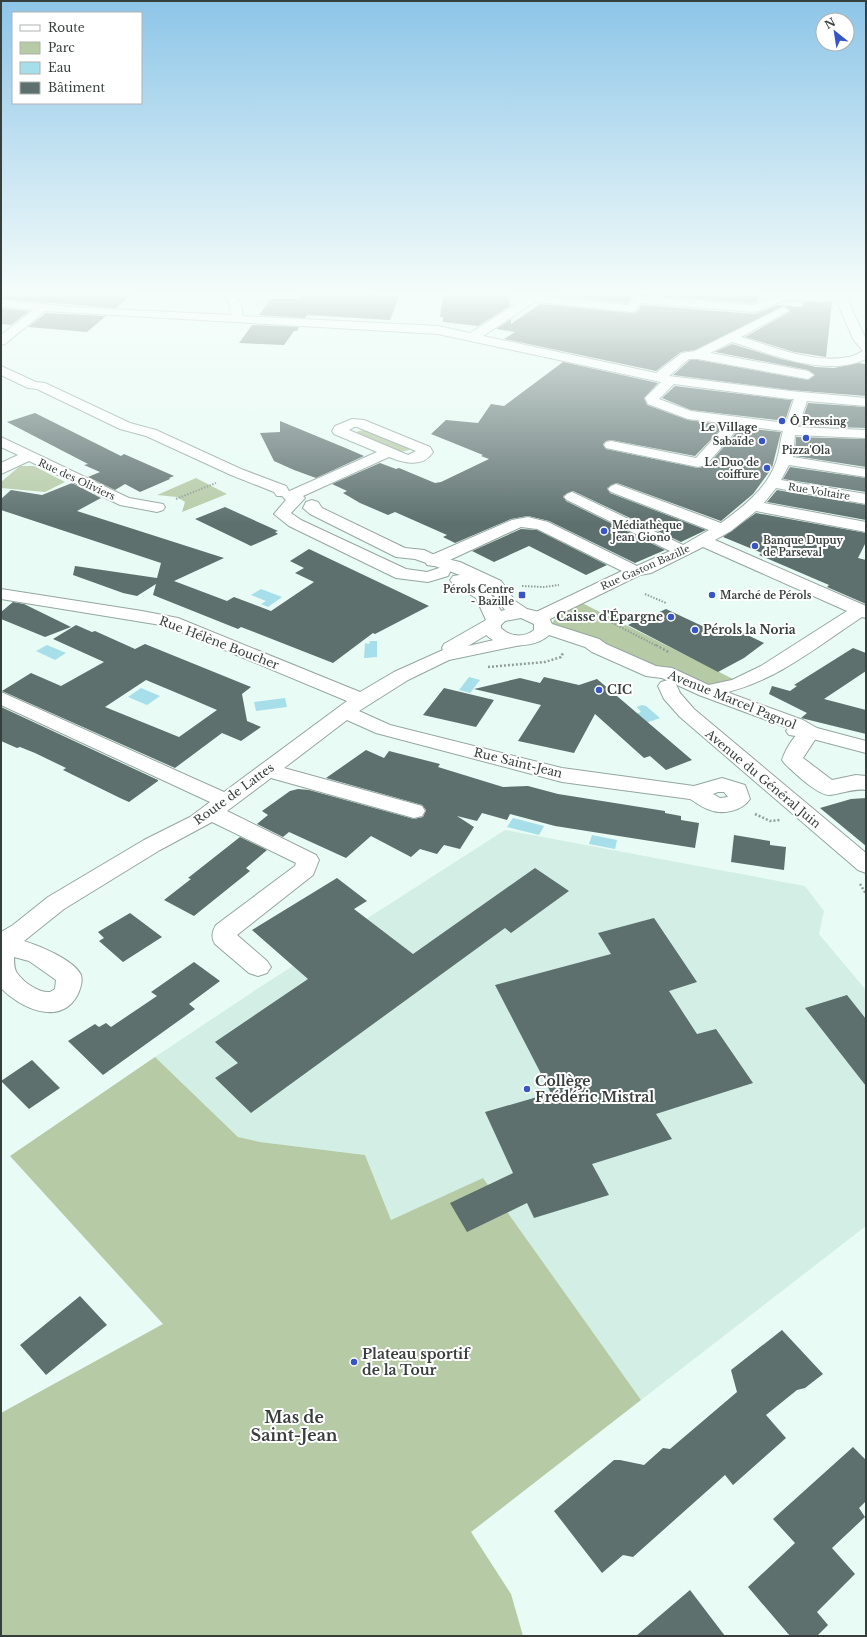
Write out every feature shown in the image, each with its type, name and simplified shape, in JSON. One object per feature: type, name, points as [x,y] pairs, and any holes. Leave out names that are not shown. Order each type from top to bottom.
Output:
[{"type":"street","points":[[4,371],[33,385],[40,386],[125,426],[151,433],[236,472],[239,477],[249,485],[295,498],[316,511],[402,552],[431,563],[480,591],[490,607],[495,633],[515,641]]},
{"type":"street","points":[[22,371],[40,380],[42,382],[40,386]]},
{"type":"street","points":[[635,371],[665,378],[799,396],[866,402]]},
{"type":"street","points":[[671,371],[665,378],[652,398],[654,401],[688,415],[790,433]]},
{"type":"street","points":[[788,371],[808,375]]},
{"type":"street","name":"Rue Gaston Bazille","points":[[539,628],[573,601],[635,571],[645,569],[703,541],[754,506],[772,483],[785,460],[799,396],[810,371]]},
{"type":"street","points":[[688,415],[683,422],[686,425],[729,430],[790,433],[866,434]]},
{"type":"street","points":[[389,452],[339,431],[340,428],[352,423],[359,423],[425,450],[426,452],[413,458],[406,458],[389,452],[295,498],[282,514],[295,523],[402,574],[428,577],[431,563]]},
{"type":"street","points":[[611,445],[698,463],[701,462],[729,430]]},
{"type":"street","name":"Rue des Oliviers","points":[[1,441],[28,456],[125,502],[157,507]]},
{"type":"street","points":[[1,470],[12,462],[28,456]]},
{"type":"street","points":[[785,460],[866,473]]},
{"type":"street","name":"Rue Voltaire","points":[[772,483],[866,498]]},
{"type":"street","points":[[616,489],[721,529]]},
{"type":"street","points":[[572,497],[683,551]]},
{"type":"street","points":[[754,506],[866,527]]},
{"type":"street","points":[[431,563],[518,523],[528,522],[542,526],[635,571]]},
{"type":"street","points":[[703,541],[863,612]]},
{"type":"street","points":[[431,563],[454,566],[495,585],[509,605],[539,628],[515,641],[445,655]]},
{"type":"street","name":"Rue Hélène Boucher","points":[[1,594],[172,622],[353,706]]},
{"type":"street","points":[[706,692],[738,684],[768,670],[863,612]]},
{"type":"street","points":[[445,655],[450,648],[505,614],[520,613]]},
{"type":"street","name":"Avenue Marcel Pagnol","points":[[539,628],[569,644],[599,648]]},
{"type":"street","name":"Avenue Marcel Pagnol","points":[[539,628],[592,643],[660,679],[740,716],[788,731],[810,732],[866,747]]},
{"type":"street","name":"Route de Lattes","points":[[1,945],[22,931],[56,903],[152,844],[198,822],[353,706],[401,676],[445,655]]},
{"type":"street","name":"Avenue Marcel Pagnol","points":[[660,679],[665,672],[706,692],[796,724],[810,732]]},
{"type":"street","name":"Avenue du Général Juin","points":[[660,679],[687,714],[866,865]]},
{"type":"street","points":[[1,698],[218,806],[308,860],[305,870],[225,931],[224,938],[258,967]]},
{"type":"street","name":"Rue Saint-Jean","points":[[353,706],[383,729],[562,775],[696,793]]},
{"type":"street","points":[[810,732],[795,752],[792,760],[828,788],[856,782],[866,783]]},
{"type":"street","points":[[267,770],[414,811]]},
{"type":"street","points":[[1,945],[25,949],[43,957],[69,978],[69,988],[66,994],[58,1001],[42,1002],[32,999],[6,977],[1,955]]},
{"type":"path","points":[[157,507],[218,482]]},
{"type":"path","points":[[645,594],[666,603]]},
{"type":"path","points":[[483,668],[539,662],[561,657],[569,644]]},
{"type":"shaded area","name":"Collège Frédéric Mistral","points":[[505,830],[805,886],[824,911],[819,934],[866,990],[866,1226],[641,1400],[483,1179],[391,1220],[365,1155],[260,1142],[238,1137],[155,1057],[257,989]]},
{"type":"green space","points":[[367,430],[411,447],[409,450],[401,452],[356,435],[358,431]]},
{"type":"green space","points":[[20,466],[34,466],[65,482],[45,492],[1,488],[1,482]]},
{"type":"green space","points":[[196,478],[227,494],[182,512],[185,502],[177,497],[157,495]]},
{"type":"green space","points":[[582,603],[735,680],[702,686],[621,650],[552,625],[560,614]]},
{"type":"green space","name":"Plateau sportif de la Tour","points":[[155,1057],[238,1137],[260,1142],[365,1155],[391,1220],[483,1178],[641,1400],[471,1532],[511,1594],[523,1636],[1,1636],[1,1413],[163,1324],[10,1156]]},
{"type":"water","points":[[261,589],[282,597],[268,607],[261,604],[266,601],[251,595]]},
{"type":"water","points":[[370,641],[377,641],[377,657],[364,658],[365,643],[369,644]]},
{"type":"water","points":[[47,645],[66,653],[55,660],[36,651]]},
{"type":"water","points":[[469,677],[480,680],[470,693],[459,690]]},
{"type":"water","points":[[141,688],[160,696],[147,705],[128,697]]},
{"type":"water","points":[[285,698],[287,707],[256,711],[254,702]]},
{"type":"water","points":[[642,705],[646,706],[660,718],[634,727],[624,718],[641,712],[637,707]]},
{"type":"water","points":[[513,818],[544,826],[539,835],[507,827]]},
{"type":"water","points":[[592,835],[617,840],[615,849],[589,844]]},
{"type":"building","points":[[550,371],[605,371],[658,383],[644,398],[647,405],[688,420],[725,425],[695,456],[611,440],[606,441],[603,444],[606,449],[698,468],[707,466],[735,434],[737,431],[735,427],[781,432],[772,468],[753,494],[721,521],[617,483],[607,488],[610,493],[706,530],[681,542],[573,491],[563,496],[566,501],[665,550],[635,563],[549,521],[528,516],[511,519],[455,543],[443,537],[447,535],[395,512],[388,515],[360,503],[343,493],[347,491],[332,484],[380,463],[396,469],[399,468],[435,483],[441,482],[489,459],[481,456],[483,455],[431,434],[446,420],[478,423],[491,404],[504,406]]},
{"type":"building","points":[[677,371],[761,371],[808,380],[815,375],[810,371],[866,371],[866,396],[790,390],[673,375]]},
{"type":"building","points":[[675,386],[792,400],[785,421],[691,410],[662,398]]},
{"type":"building","points":[[808,403],[866,407],[866,428],[800,426]]},
{"type":"building","points":[[35,413],[121,456],[124,454],[174,476],[140,492],[125,484],[115,490],[88,477],[100,472],[84,465],[88,464],[7,422]]},
{"type":"building","points":[[280,421],[364,456],[316,478],[294,470],[274,461],[260,433],[280,432]]},
{"type":"building","points":[[796,437],[866,439],[866,467],[795,456]]},
{"type":"building","points":[[790,467],[866,478],[866,492],[783,479]]},
{"type":"building","points":[[72,483],[101,498],[77,511],[224,558],[174,581],[227,601],[234,597],[271,611],[314,582],[295,573],[304,568],[290,561],[309,549],[429,606],[375,634],[373,633],[333,663],[241,627],[238,629],[153,595],[156,584],[137,596],[123,593],[73,575],[75,566],[157,578],[161,563],[1,510],[1,499],[11,490],[42,495]]},
{"type":"building","points":[[777,490],[866,505],[866,520],[767,502]]},
{"type":"building","points":[[225,507],[278,531],[275,532],[278,534],[251,546],[195,519]]},
{"type":"building","points":[[756,513],[866,533],[866,542],[858,558],[866,560],[866,604],[827,587],[829,585],[759,555],[762,553],[723,537]]},
{"type":"building","points":[[521,529],[537,530],[607,565],[586,575],[529,546],[494,562],[472,551]]},
{"type":"building","points":[[13,602],[24,604],[71,627],[45,637],[1,619],[1,612]]},
{"type":"building","points":[[666,609],[715,632],[724,627],[730,630],[733,628],[764,643],[744,658],[718,672],[628,625],[652,613],[655,614]]},
{"type":"building","points":[[76,625],[92,632],[95,631],[135,649],[145,644],[251,687],[242,694],[247,721],[261,727],[241,741],[222,733],[175,768],[2,691],[31,673],[61,686],[104,662],[53,639]],"holes":[[[146,680],[217,710],[179,737],[105,707]]]},
{"type":"building","points":[[853,648],[866,653],[866,671],[824,699],[866,710],[866,734],[801,718],[807,713],[769,694],[772,686],[790,691],[797,686],[794,685]]},
{"type":"building","points":[[544,677],[579,685],[597,679],[692,760],[666,770],[650,756],[644,758],[595,714],[574,753],[518,741],[541,705],[474,689],[520,678],[540,683]]},
{"type":"building","points":[[444,688],[494,700],[476,727],[423,715]]},
{"type":"building","points":[[1,707],[158,781],[129,802],[120,798],[63,770],[66,768],[35,753],[20,747],[17,748],[1,741]]},
{"type":"building","points":[[366,750],[384,758],[389,751],[440,764],[438,767],[503,787],[528,786],[558,794],[665,811],[665,813],[681,816],[681,820],[699,823],[695,848],[555,826],[510,814],[507,820],[482,813],[477,821],[457,816],[474,827],[460,849],[444,845],[437,854],[420,849],[411,857],[371,836],[346,858],[289,832],[283,837],[257,824],[268,815],[262,811],[290,791],[298,789],[309,790],[414,819],[423,817],[426,810],[422,805],[326,778]]},
{"type":"building","points":[[866,798],[866,846],[820,808],[851,799]]},
{"type":"building","points":[[734,835],[770,841],[770,845],[786,847],[784,870],[731,862]]},
{"type":"building","points":[[240,837],[267,850],[246,868],[250,871],[194,916],[164,900],[191,879],[188,878]]},
{"type":"building","points":[[535,868],[569,891],[511,933],[505,928],[251,1113],[215,1078],[238,1063],[215,1042],[308,979],[252,930],[337,878],[367,901],[354,909],[413,954]]},
{"type":"building","points":[[130,913],[162,937],[123,962],[99,941],[104,938],[98,932]]},
{"type":"building","points":[[654,918],[697,982],[669,991],[697,1034],[716,1029],[753,1083],[656,1114],[672,1139],[592,1164],[609,1195],[534,1218],[527,1203],[467,1232],[450,1203],[513,1173],[485,1112],[551,1093],[495,985],[611,954],[598,933]]},
{"type":"building","points":[[194,962],[220,981],[189,1004],[195,1009],[103,1075],[68,1041],[95,1024],[99,1027],[106,1023],[111,1027],[157,996],[151,992]]},
{"type":"building","points":[[847,995],[866,1019],[866,1086],[805,1008]]},
{"type":"building","points":[[32,1060],[60,1088],[29,1109],[1,1081]]},
{"type":"building","points":[[80,1296],[107,1325],[46,1375],[20,1345]]},
{"type":"building","points":[[782,1330],[823,1374],[805,1388],[797,1390],[766,1415],[786,1438],[733,1485],[725,1475],[633,1557],[623,1555],[602,1573],[554,1511],[614,1460],[644,1465],[663,1448],[670,1449],[737,1392],[731,1370]]},
{"type":"building","points":[[853,1447],[866,1460],[866,1501],[859,1508],[865,1517],[832,1548],[855,1574],[817,1612],[828,1625],[817,1636],[790,1636],[748,1587],[795,1543],[773,1519]]},
{"type":"building","points":[[690,1590],[725,1636],[636,1636]]},
{"type":"place","name":"Ô Pressing","points":[[782,421]]},
{"type":"place","name":"Pizza'Ola","points":[[806,438]]},
{"type":"place","name":"Sabaïde","points":[[762,441]]},
{"type":"place","name":"Le Duo de coiffure","points":[[767,468]]},
{"type":"place","name":"Médiathèque Jean Giono","points":[[604,531]]},
{"type":"place","name":"Banque Dupuy de Parseval","points":[[755,546]]},
{"type":"place","name":"Pérols Centre - Bazille","points":[[522,595]]},
{"type":"place","name":"Marché de Pérols","points":[[712,595]]},
{"type":"place","name":"Caisse d'Épargne","points":[[671,617]]},
{"type":"place","name":"Pérols la Noria","points":[[695,630]]},
{"type":"place","name":"CIC","points":[[599,690]]},
{"type":"place","name":"Collège Frédéric Mistral","points":[[527,1089]]},
{"type":"place","name":"Plateau sportif de la Tour","points":[[354,1362]]},
{"type":"district","name":"Le Village","points":[[729,427]]},
{"type":"district","name":"Mas de Saint-Jean","points":[[294,1426]]}]
